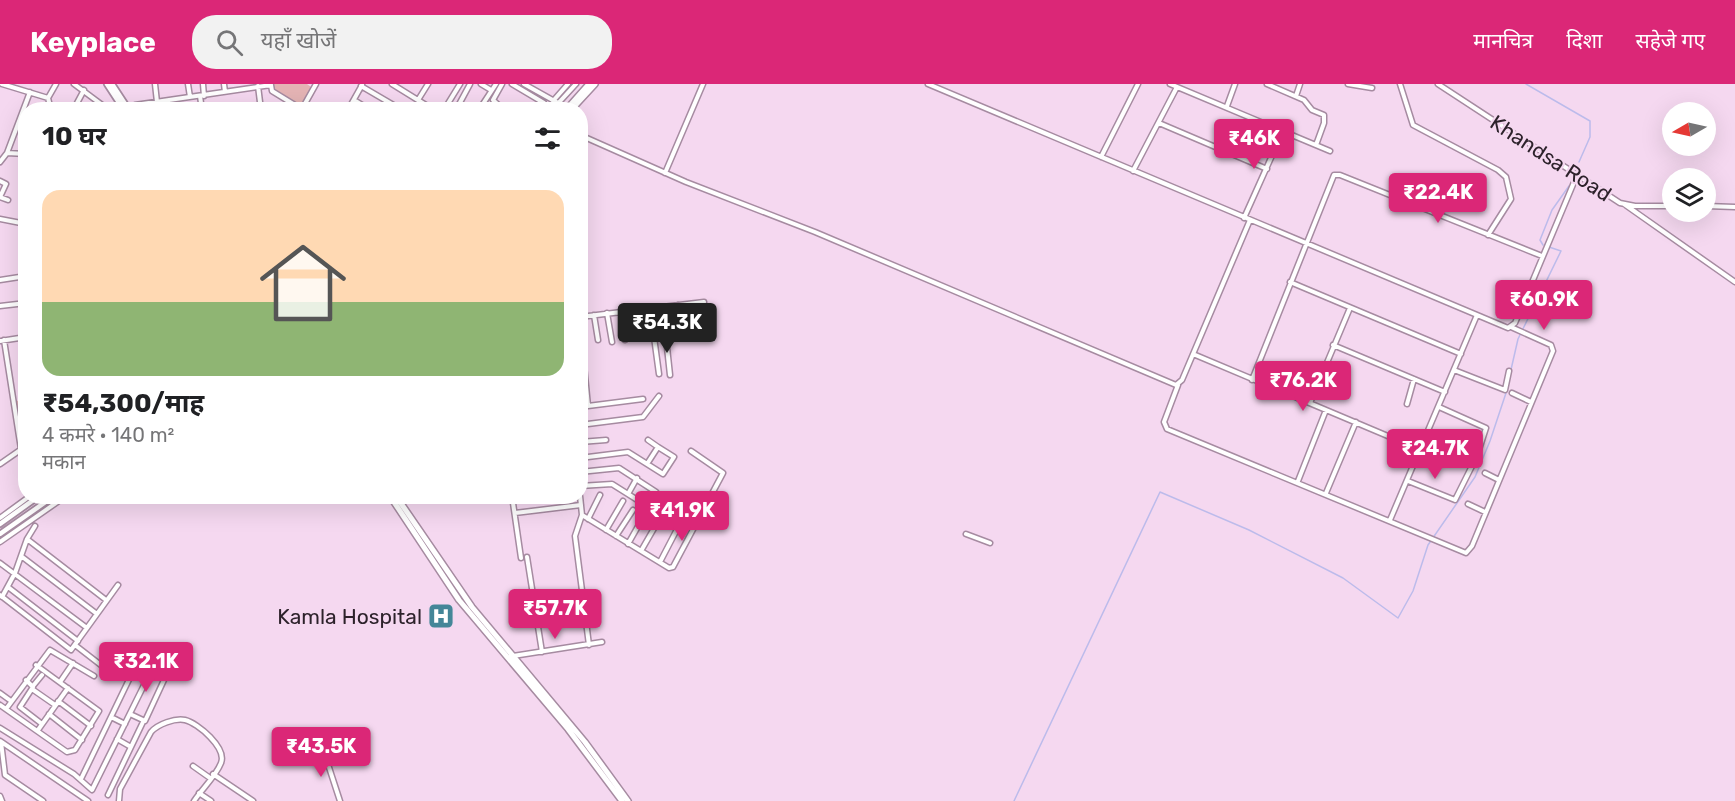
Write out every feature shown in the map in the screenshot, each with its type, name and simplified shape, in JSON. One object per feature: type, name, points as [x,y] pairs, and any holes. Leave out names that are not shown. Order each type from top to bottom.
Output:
[{"type":"highway","points":[[574,102],[589,84]]},
{"type":"highway","points":[[576,102],[595,84]]},
{"type":"highway","points":[[395,504],[459,600],[585,742],[628,801]]},
{"type":"highway","points":[[401,504],[509,657],[568,729],[622,801]]},
{"type":"main road","points":[[107,84],[121,102]]},
{"type":"main road","points":[[112,84],[123,102]]},
{"type":"main road","points":[[0,524],[28,504]]},
{"type":"main road","points":[[0,534],[43,504]]},
{"type":"street","points":[[2,84],[48,98]]},
{"type":"street","points":[[49,102],[48,98],[56,84]]},
{"type":"street","points":[[74,84],[99,102]]},
{"type":"street","points":[[155,84],[157,102],[225,92],[239,87],[271,84],[272,91],[290,102]]},
{"type":"street","points":[[188,84],[190,97]]},
{"type":"street","points":[[202,102],[203,84]]},
{"type":"street","points":[[224,84],[225,92]]},
{"type":"street","points":[[418,100],[428,84]]},
{"type":"street","points":[[449,102],[460,84]]},
{"type":"street","points":[[460,102],[470,84]]},
{"type":"street","points":[[481,84],[491,90]]},
{"type":"street","points":[[484,102],[495,84]]},
{"type":"street","points":[[495,102],[493,100],[502,84]]},
{"type":"street","points":[[512,84],[542,102]]},
{"type":"street","points":[[524,84],[532,86],[556,102]]},
{"type":"street","points":[[556,102],[568,84]]},
{"type":"street","points":[[556,102],[576,84]]},
{"type":"street","points":[[665,173],[703,84]]},
{"type":"street","points":[[928,84],[1244,218],[1250,220],[1307,243],[1477,315],[1511,327],[1553,348],[1499,480],[1466,553],[1298,481],[1166,428],[1164,421],[1178,384],[1250,220]]},
{"type":"street","points":[[1101,157],[1138,84]]},
{"type":"street","points":[[1170,84],[1330,151]]},
{"type":"street","points":[[1227,106],[1235,84]]},
{"type":"street","points":[[1267,84],[1307,101],[1312,110],[1324,116],[1316,145]]},
{"type":"street","points":[[1296,96],[1300,84]]},
{"type":"street","points":[[1348,84],[1372,88]]},
{"type":"street","points":[[1400,84],[1413,125],[1498,170],[1506,177],[1511,199],[1488,235]]},
{"type":"street","name":"Khandsa Road","points":[[1438,84],[1623,204],[1662,206]]},
{"type":"street","points":[[305,102],[315,85]]},
{"type":"street","points":[[357,102],[354,100],[362,85],[389,102]]},
{"type":"street","points":[[395,85],[421,102]]},
{"type":"street","points":[[258,86],[260,102]]},
{"type":"street","points":[[1133,171],[1177,87]]},
{"type":"street","points":[[78,102],[84,90]]},
{"type":"street","points":[[26,102],[30,92]]},
{"type":"street","points":[[1159,123],[1267,169]]},
{"type":"street","points":[[0,162],[7,153],[18,124]]},
{"type":"street","points":[[1244,218],[1283,131]]},
{"type":"street","points":[[588,139],[665,173],[815,232],[1178,384]]},
{"type":"street","points":[[7,153],[18,154]]},
{"type":"street","points":[[1252,380],[1332,177],[1336,174],[1382,190],[1542,256]]},
{"type":"street","points":[[1511,327],[1577,175]]},
{"type":"street","points":[[0,182],[6,184],[0,197],[8,200]]},
{"type":"street","points":[[1623,204],[1735,282]]},
{"type":"street","points":[[1716,206],[1735,207]]},
{"type":"street","points":[[0,219],[18,222]]},
{"type":"street","points":[[0,280],[18,277]]},
{"type":"street","points":[[1290,282],[1461,354]]},
{"type":"street","points":[[588,316],[704,302]]},
{"type":"street","points":[[0,306],[18,304]]},
{"type":"street","points":[[678,305],[682,322],[693,321]]},
{"type":"street","points":[[1310,403],[1350,308]]},
{"type":"street","points":[[647,309],[654,337],[659,374]]},
{"type":"street","points":[[634,310],[638,337]]},
{"type":"street","points":[[621,311],[625,340]]},
{"type":"street","points":[[607,313],[612,342]]},
{"type":"street","points":[[594,315],[598,340]]},
{"type":"street","points":[[1390,520],[1477,315]]},
{"type":"street","points":[[654,337],[665,336],[670,375]]},
{"type":"street","points":[[18,338],[2,340],[18,422]]},
{"type":"street","points":[[1333,345],[1445,392]]},
{"type":"street","points":[[1193,354],[1421,450]]},
{"type":"street","points":[[1454,370],[1505,390],[1509,371]]},
{"type":"street","points":[[1407,404],[1414,379]]},
{"type":"street","points":[[1512,393],[1531,402]]},
{"type":"street","points":[[588,424],[643,417],[659,396]]},
{"type":"street","points":[[588,406],[643,399]]},
{"type":"street","points":[[1408,480],[1455,500],[1472,466],[1486,428],[1439,407]]},
{"type":"street","points":[[1298,481],[1326,410]]},
{"type":"street","points":[[1326,494],[1356,422]]},
{"type":"street","points":[[588,441],[606,440]]},
{"type":"street","points":[[588,457],[628,452],[663,474],[674,459],[648,440]]},
{"type":"street","points":[[1423,444],[1472,466]]},
{"type":"street","points":[[647,464],[658,447]]},
{"type":"street","points":[[0,464],[18,451]]},
{"type":"street","points":[[582,515],[628,544],[673,567],[723,472],[691,452]]},
{"type":"street","points":[[588,471],[619,468],[656,490],[649,505],[646,506],[610,483],[588,485]]},
{"type":"street","points":[[1485,473],[1499,480]]},
{"type":"street","points":[[628,494],[637,478]]},
{"type":"street","points":[[588,519],[600,495]]},
{"type":"street","points":[[606,530],[623,501]]},
{"type":"street","points":[[0,518],[19,504]]},
{"type":"street","points":[[0,542],[55,504]]},
{"type":"street","points":[[513,504],[521,558]]},
{"type":"street","points":[[641,551],[668,504]]},
{"type":"street","points":[[1468,504],[1485,512]]},
{"type":"street","points":[[515,513],[581,505],[582,515],[575,536],[589,645]]},
{"type":"street","points":[[616,536],[633,510]]},
{"type":"street","points":[[660,562],[686,512]]},
{"type":"street","points":[[628,544],[645,514]]},
{"type":"street","points":[[682,519],[695,525]]},
{"type":"street","points":[[35,526],[27,539],[8,588],[1,596],[71,650],[118,585]]},
{"type":"street","points":[[966,534],[990,543]]},
{"type":"street","points":[[27,539],[106,600]]},
{"type":"street","points":[[21,556],[97,614]]},
{"type":"street","points":[[527,557],[542,652]]},
{"type":"street","points":[[0,563],[87,628]]},
{"type":"street","points":[[8,588],[115,676]]},
{"type":"street","points":[[509,657],[602,642]]},
{"type":"street","points":[[6,708],[36,665],[50,650],[94,676]]},
{"type":"street","points":[[60,682],[73,663]]},
{"type":"street","points":[[81,779],[137,663]]},
{"type":"street","points":[[0,705],[69,752],[75,750],[99,711],[36,665]]},
{"type":"street","points":[[0,728],[81,779],[92,790],[151,671]]},
{"type":"street","points":[[42,675],[20,707],[42,724]]},
{"type":"street","points":[[26,680],[32,688],[91,726]]},
{"type":"street","points":[[108,795],[164,680]]},
{"type":"street","points":[[38,730],[68,688]]},
{"type":"street","points":[[0,693],[11,701]]},
{"type":"street","points":[[49,714],[82,740]]},
{"type":"street","points":[[130,714],[144,722]]},
{"type":"street","points":[[111,717],[125,724]]},
{"type":"street","points":[[119,801],[120,789],[151,732],[156,727],[175,721],[189,722],[216,742],[222,760],[194,801]]},
{"type":"street","points":[[117,739],[131,747]]},
{"type":"street","points":[[0,742],[5,775],[43,801]]},
{"type":"street","points":[[0,742],[88,801]]},
{"type":"street","points":[[323,749],[340,801]]},
{"type":"street","points":[[193,766],[253,801]]},
{"type":"street","points":[[199,793],[211,801]]},
{"type":"street","points":[[0,796],[2,801]]},
{"type":"shaded area","points":[[273,84],[307,84],[311,87],[303,102],[294,102],[274,90]]},
{"type":"waterway","points":[[1526,84],[1590,121],[1590,137],[1579,162]]},
{"type":"waterway","points":[[1543,245],[1540,240],[1552,210],[1569,186]]},
{"type":"waterway","points":[[1510,374],[1518,339],[1561,251],[1549,247]]},
{"type":"waterway","points":[[1014,801],[1160,492],[1249,530],[1343,578],[1398,618],[1413,591],[1428,545],[1475,477],[1507,390]]},
{"type":"place","name":"Kamla Hospital","points":[[441,616]]}]
